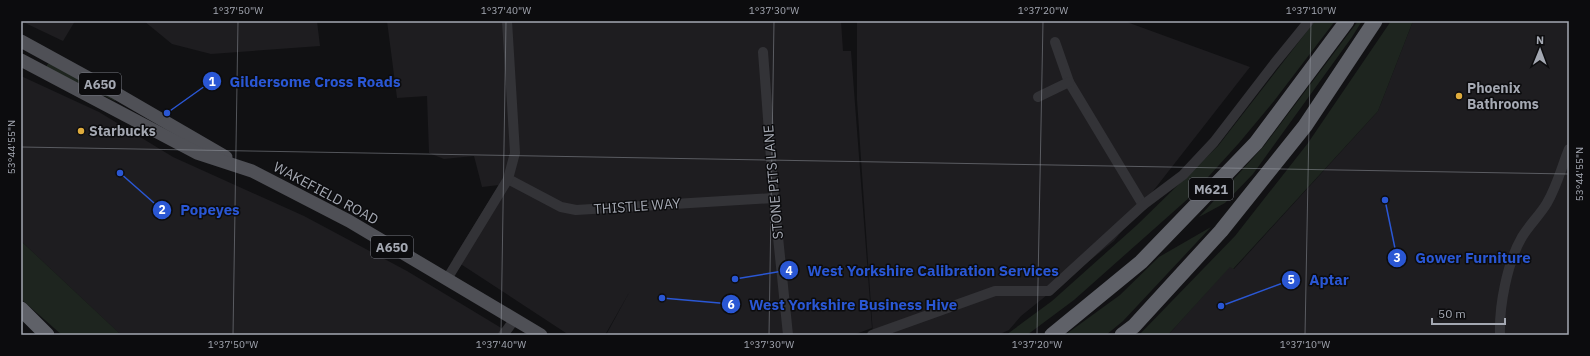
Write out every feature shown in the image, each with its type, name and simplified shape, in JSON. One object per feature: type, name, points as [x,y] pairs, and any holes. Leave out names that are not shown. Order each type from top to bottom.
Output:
[{"type":"highway","name":"M621","points":[[1052,335],[1140,262],[1256,144],[1346,21]]},
{"type":"highway","name":"M621","points":[[1122,335],[1134,326],[1231,219],[1305,126],[1375,21]]},
{"type":"highway","points":[[21,309],[47,335]]},
{"type":"highway","points":[[21,323],[37,335]]},
{"type":"main road","name":"WAKEFIELD ROAD","points":[[21,40],[176,134]]},
{"type":"main road","name":"WAKEFIELD ROAD","points":[[21,60],[176,134],[349,221],[541,335]]},
{"type":"street","points":[[447,279],[508,179],[515,152],[507,21]]},
{"type":"street","points":[[872,335],[995,291],[1049,291],[1143,205],[1183,175],[1214,142],[1309,21]]},
{"type":"street","points":[[1055,42],[1069,82],[1143,205]]},
{"type":"street","name":"STONE PITS LANE","points":[[763,52],[774,198],[788,335]]},
{"type":"street","points":[[1038,97],[1069,82]]},
{"type":"street","points":[[1500,335],[1503,296],[1513,257],[1522,237],[1548,202],[1569,149]]},
{"type":"street","name":"THISTLE WAY","points":[[508,179],[561,207],[576,210],[774,198]]},
{"type":"street","points":[[503,335],[515,319]]},
{"type":"shaded area","points":[[21,21],[75,21],[63,41]]},
{"type":"shaded area","points":[[144,21],[317,21],[320,46],[211,54],[172,44]]},
{"type":"shaded area","points":[[387,21],[841,21],[843,51],[851,51],[872,328],[853,335],[606,335],[630,291],[605,335],[569,335],[453,259],[499,185],[482,187],[474,156],[444,159],[429,153],[427,96],[397,98]]},
{"type":"shaded area","points":[[857,21],[1124,21],[1250,67],[1114,241],[1021,316],[1009,330],[998,335],[873,335],[857,100]]},
{"type":"shaded area","points":[[1315,21],[1335,21],[1274,101],[1239,143],[1190,197],[1074,300],[1027,335],[1006,335],[1052,301],[1137,225],[1218,146]]},
{"type":"shaded area","points":[[1358,21],[1362,21],[1352,37],[1253,174],[1225,203],[1199,217],[1264,146]]},
{"type":"shaded area","points":[[1391,21],[1413,21],[1378,111],[1233,269],[1230,267],[1168,335],[1139,335],[1235,236],[1308,143]]},
{"type":"shaded area","points":[[1413,21],[1569,21],[1569,335],[1168,335],[1230,266],[1234,269],[1378,111]]},
{"type":"shaded area","points":[[50,62],[116,99],[115,101],[47,68],[47,65]]},
{"type":"shaded area","points":[[21,76],[99,112],[173,157],[304,216],[407,271],[513,335],[121,335],[21,241]]},
{"type":"shaded area","points":[[1211,227],[1123,321],[1106,335],[1065,335],[1120,295],[1159,257]]},
{"type":"shaded area","points":[[21,241],[121,335],[62,335],[21,299]]},
{"type":"place","name":"Phoenix Bathrooms","points":[[1459,96]]},
{"type":"place","name":"Gildersome Cross Roads","points":[[167,113]]},
{"type":"place","name":"Starbucks","points":[[81,131]]},
{"type":"place","name":"Popeyes","points":[[120,173]]},
{"type":"place","name":"Gower Furniture","points":[[1385,200]]},
{"type":"place","name":"West Yorkshire Calibration Services","points":[[735,279]]},
{"type":"place","name":"West Yorkshire Business Hive","points":[[662,298]]},
{"type":"place","name":"Aptar","points":[[1221,306]]}]
